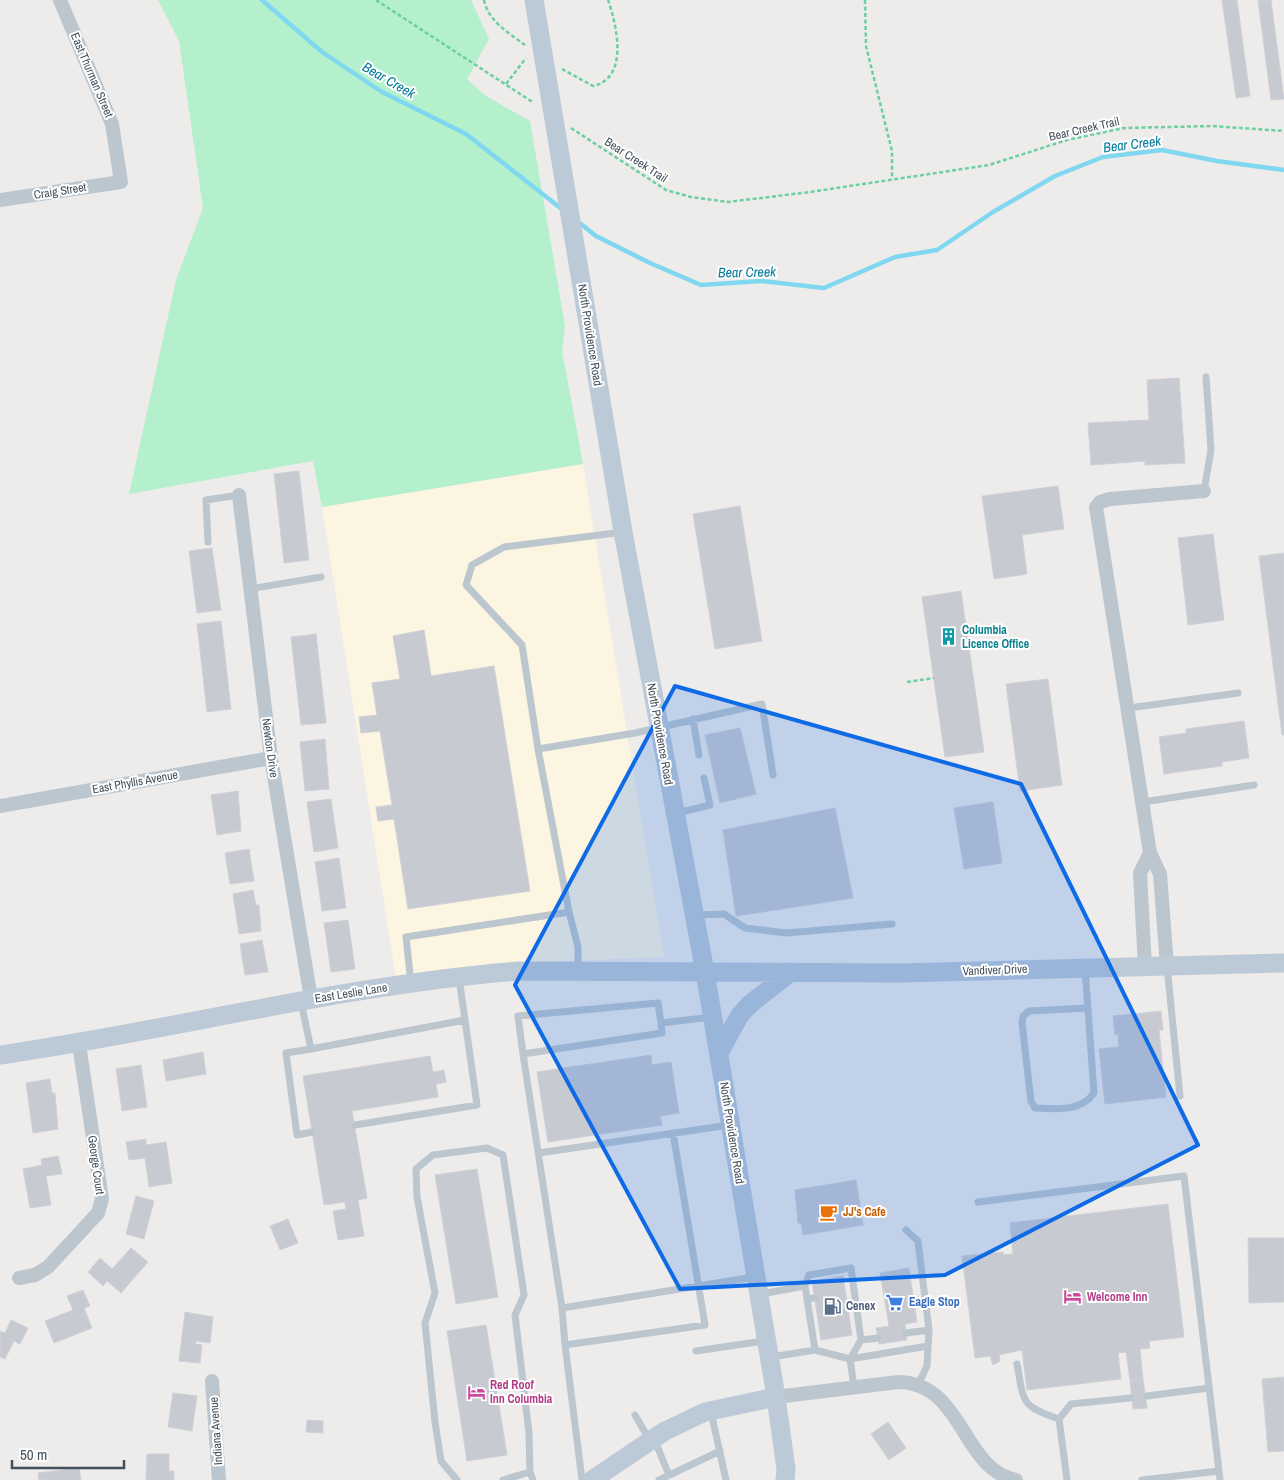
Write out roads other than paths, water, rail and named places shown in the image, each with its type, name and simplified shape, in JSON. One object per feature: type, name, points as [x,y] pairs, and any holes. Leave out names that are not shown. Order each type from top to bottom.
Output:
[{"type":"street","name":"East Thurman Street","points":[[60,0],[112,124],[121,182]]},
{"type":"street","name":"North Providence Road","points":[[534,0],[623,532],[713,1017],[776,1398],[787,1476]]},
{"type":"street","name":"Craig Street","points":[[0,200],[121,182]]},
{"type":"street","points":[[1166,966],[1160,874],[1150,853],[1129,708],[1096,507],[1100,502],[1110,499],[1204,491]]},
{"type":"street","name":"Newton Drive","points":[[239,495],[271,758],[306,1000]]},
{"type":"street","name":"East Phyllis Avenue","points":[[0,806],[271,758]]},
{"type":"street","points":[[1145,967],[1140,872],[1150,853]]},
{"type":"street","name":"Vandiver Drive","points":[[705,972],[901,973],[1284,963]]},
{"type":"street","name":"East Leslie Lane","points":[[0,1055],[78,1044],[306,1000],[459,975],[519,971],[705,972]]},
{"type":"street","points":[[719,1053],[745,1010],[791,972]]},
{"type":"street","name":"George Court","points":[[19,1278],[35,1274],[48,1267],[98,1213],[102,1199],[78,1044]]},
{"type":"street","name":"Indiana Avenue","points":[[212,1382],[220,1480]]},
{"type":"street","points":[[592,1480],[652,1440],[711,1411],[776,1398],[854,1387],[912,1382],[931,1391],[951,1409],[978,1452],[991,1468],[1007,1478],[1016,1480]]},
{"type":"lane","points":[[1204,491],[1211,450],[1206,377]]},
{"type":"lane","points":[[208,542],[206,500],[239,495]]},
{"type":"lane","points":[[578,972],[578,947],[569,912],[538,749],[522,645],[466,585],[472,565],[504,547],[623,532]]},
{"type":"lane","points":[[250,589],[321,577]]},
{"type":"lane","points":[[1129,708],[1238,693]]},
{"type":"lane","points":[[538,749],[658,727],[762,704],[774,775]]},
{"type":"lane","points":[[692,719],[699,755]]},
{"type":"lane","points":[[674,813],[710,805],[704,778]]},
{"type":"lane","points":[[1143,802],[1254,785]]},
{"type":"lane","points":[[411,983],[406,936],[569,912]]},
{"type":"lane","points":[[694,915],[724,914],[745,928],[786,933],[892,924]]},
{"type":"lane","points":[[1166,966],[1180,1096]]},
{"type":"lane","points":[[1085,968],[1088,1008],[1094,1092],[1088,1102],[1063,1109],[1035,1108],[1031,1101],[1022,1023],[1023,1016],[1029,1011],[1088,1008]]},
{"type":"lane","points":[[355,1125],[477,1105],[459,975]]},
{"type":"lane","points":[[306,1000],[311,1048]]},
{"type":"lane","points":[[523,1054],[662,1033],[658,1003],[518,1016],[523,1054],[562,1308],[582,1480]]},
{"type":"lane","points":[[661,1023],[713,1017]]},
{"type":"lane","points":[[312,1132],[297,1135],[286,1053],[465,1020]]},
{"type":"lane","points":[[539,1153],[730,1124]]},
{"type":"lane","points":[[566,1345],[705,1325],[673,1133]]},
{"type":"lane","points":[[457,1480],[441,1461],[435,1422],[425,1323],[435,1294],[417,1196],[416,1169],[433,1155],[487,1148],[503,1155],[524,1295],[515,1315],[529,1433],[530,1472],[533,1480]]},
{"type":"lane","points":[[978,1202],[1184,1176],[1220,1480]]},
{"type":"lane","points":[[906,1230],[918,1241],[929,1330],[927,1366],[918,1385]]},
{"type":"lane","points":[[815,1350],[814,1320],[810,1299],[805,1286],[809,1275],[851,1268],[861,1340],[850,1359],[854,1387]]},
{"type":"lane","points":[[562,1308],[698,1286],[805,1286]]},
{"type":"lane","points":[[846,1293],[855,1292]]},
{"type":"lane","points":[[849,1315],[858,1314]]},
{"type":"lane","points":[[906,1333],[929,1330]]},
{"type":"lane","points":[[861,1340],[878,1338]]},
{"type":"lane","points":[[696,1351],[815,1350],[850,1359],[928,1346]]},
{"type":"lane","points":[[1017,1364],[1023,1399],[1034,1410],[1059,1418]]},
{"type":"lane","points":[[1147,1396],[1209,1388]]},
{"type":"lane","points":[[1067,1480],[1059,1418],[1071,1404],[1130,1398]]},
{"type":"lane","points":[[711,1411],[726,1480]]},
{"type":"lane","points":[[635,1415],[652,1440],[669,1475]]},
{"type":"lane","points":[[658,1480],[720,1451]]},
{"type":"lane","points":[[1142,1480],[1173,1478],[1219,1471]]},
{"type":"lane","points":[[503,1480],[530,1472]]},
{"type":"waterway","name":"Bear Creek","points":[[262,0],[322,52],[382,92],[466,134],[563,210]]},
{"type":"waterway","name":"Bear Creek","points":[[577,221],[596,236],[650,263],[701,285],[761,281],[824,288],[895,257],[937,250],[993,212],[1055,176],[1103,157],[1162,150],[1217,161],[1284,170]]},
{"type":"place","name":"Columbia Licence Office","points":[[948,637]]},
{"type":"place","name":"JJ's Cafe","points":[[829,1212]]},
{"type":"place","name":"Welcome Inn","points":[[1073,1297]]},
{"type":"place","name":"Eagle Stop","points":[[895,1302]]},
{"type":"place","name":"Cenex","points":[[832,1306]]},
{"type":"place","name":"Red Roof Inn Columbia","points":[[476,1392]]}]
